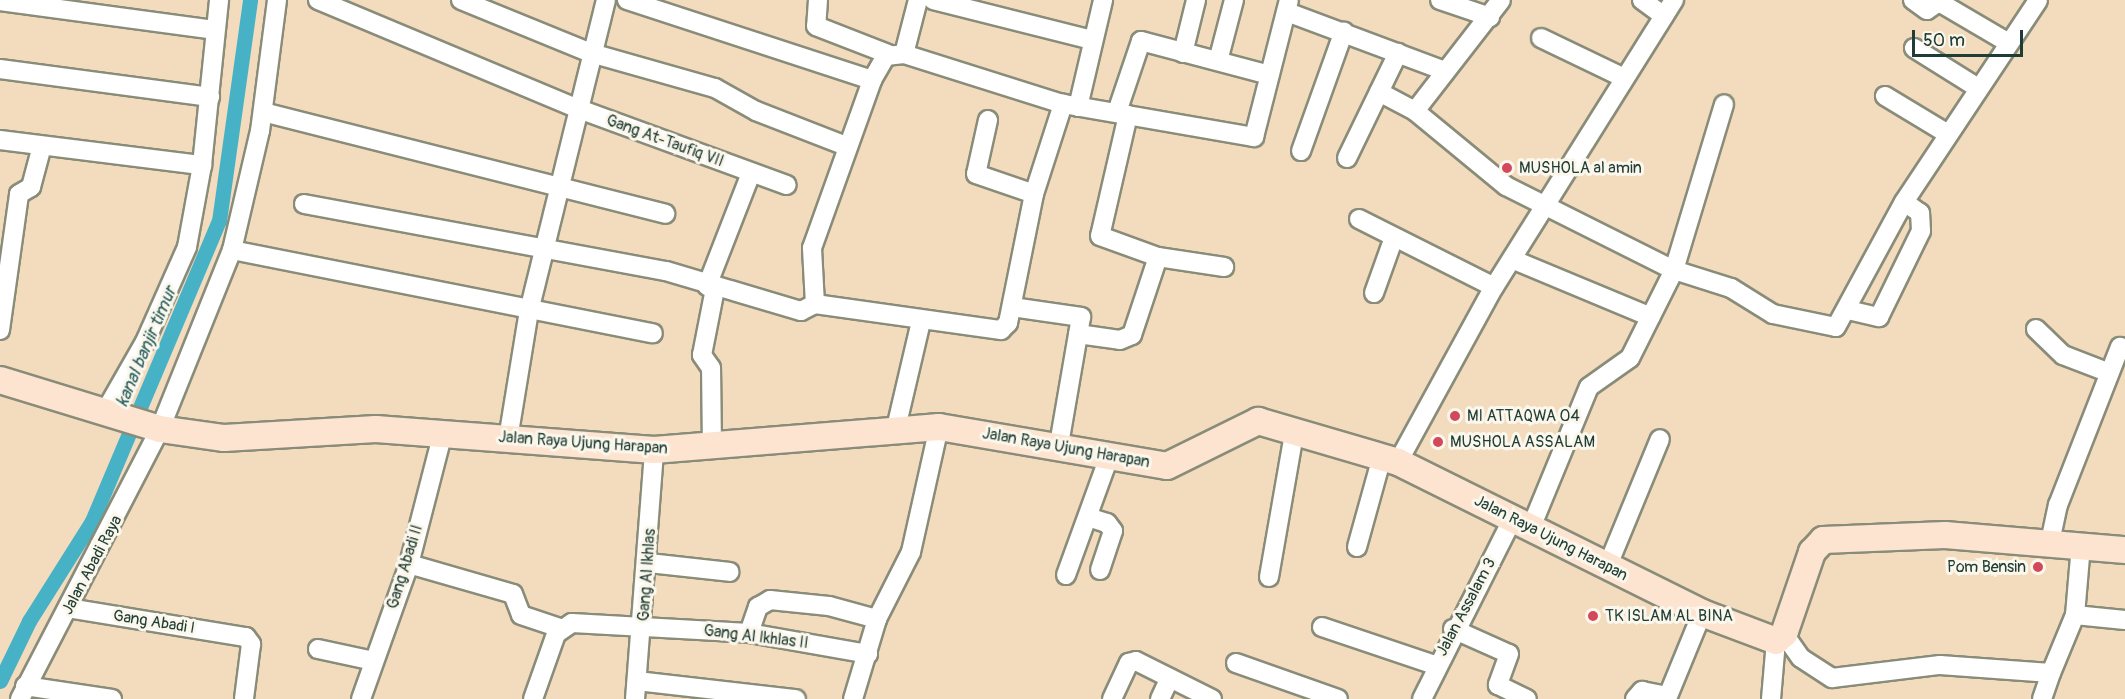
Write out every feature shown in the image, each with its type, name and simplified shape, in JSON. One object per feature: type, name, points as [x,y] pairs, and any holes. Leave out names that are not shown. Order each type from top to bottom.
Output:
[{"type":"street","points":[[134,420],[145,342],[187,247],[202,165],[210,97],[214,30],[219,0]]},
{"type":"street","points":[[134,420],[232,250],[263,112],[277,0]]},
{"type":"street","name":"Gang At-Taufiq VII","points":[[318,0],[579,109],[751,173],[787,184]]},
{"type":"street","points":[[461,0],[591,52],[715,88],[756,111],[846,146]]},
{"type":"street","points":[[508,439],[529,310],[561,188],[591,52],[606,0]]},
{"type":"street","points":[[627,0],[872,80]]},
{"type":"street","points":[[818,0],[816,26],[896,54],[1070,105],[1252,138],[1288,6],[1445,71]]},
{"type":"street","points":[[815,304],[812,248],[846,146],[872,80],[896,54],[918,0]]},
{"type":"street","points":[[933,0],[1092,40]]},
{"type":"street","points":[[304,204],[545,252],[666,270],[711,287],[801,311],[815,304],[921,321],[1001,330],[1012,307],[1034,194],[1070,105],[1103,0]]},
{"type":"street","points":[[1183,53],[1196,0]]},
{"type":"street","points":[[1218,62],[1233,0]]},
{"type":"street","points":[[1440,0],[1490,17]]},
{"type":"street","points":[[1415,111],[1502,0]]},
{"type":"street","points":[[1642,0],[1664,16]]},
{"type":"street","points":[[1357,547],[1390,459],[1494,287],[1514,260],[1623,77],[1674,0]]},
{"type":"street","points":[[1913,0],[1927,10],[1939,2],[2007,42]]},
{"type":"street","points":[[1379,92],[1415,111],[1485,171],[1545,206],[1674,270],[1731,288],[1773,314],[1812,326],[1836,327],[1848,310],[1904,202],[2007,42],[2037,0]]},
{"type":"street","points":[[0,1],[214,30]]},
{"type":"street","points":[[1301,151],[1344,31]]},
{"type":"street","points":[[1541,38],[1623,77]]},
{"type":"street","points":[[1224,267],[1158,257],[1100,236],[1139,42],[1270,75]]},
{"type":"street","points":[[1914,48],[1978,88]]},
{"type":"street","points":[[1347,158],[1398,53]]},
{"type":"street","points":[[0,69],[210,97]]},
{"type":"street","points":[[1885,96],[1948,134]]},
{"type":"street","name":"Jalan Assalam 3","points":[[1422,699],[1435,665],[1453,629],[1523,521],[1589,387],[1630,358],[1651,317],[1674,270],[1724,104]]},
{"type":"street","points":[[263,112],[665,214]]},
{"type":"street","points":[[988,120],[976,174],[1034,194]]},
{"type":"street","points":[[0,140],[202,165]]},
{"type":"street","points":[[0,330],[19,194],[32,187],[42,146]]},
{"type":"street","points":[[712,447],[711,368],[702,355],[711,287],[751,173]]},
{"type":"street","points":[[1848,310],[1879,317],[1921,231],[1920,213],[1904,202]]},
{"type":"street","points":[[1359,219],[1494,287]]},
{"type":"street","points":[[1374,293],[1394,237]]},
{"type":"street","points":[[232,250],[653,333]]},
{"type":"street","points":[[1078,334],[1120,340],[1132,335],[1158,257]]},
{"type":"street","points":[[1514,260],[1651,317]]},
{"type":"street","points":[[1012,307],[1077,312],[1078,334],[1059,445]]},
{"type":"street","points":[[896,428],[921,321]]},
{"type":"street","points":[[2037,329],[2063,355],[2108,372]]},
{"type":"street","points":[[2050,542],[2058,505],[2108,372],[2120,347]]},
{"type":"street","name":"Jalan Raya Ujung Harapan","points":[[0,380],[134,420],[224,438],[376,429],[654,450],[712,447],[896,428],[939,427],[1059,445],[1109,457],[1167,466],[1243,425],[1258,421],[1295,428],[1390,459],[1523,521],[1631,579],[1702,613],[1780,637]]},
{"type":"street","name":"Jalan Abadi Raya","points":[[22,693],[68,608],[134,420]]},
{"type":"street","points":[[853,699],[877,619],[911,552],[939,427]]},
{"type":"street","points":[[1269,578],[1295,428]]},
{"type":"street","name":"Gang Abadi II","points":[[361,699],[409,564],[442,433]]},
{"type":"street","points":[[1608,565],[1660,439]]},
{"type":"street","name":"Gang Al Ikhlas","points":[[636,690],[649,563],[654,450]]},
{"type":"street","points":[[1066,575],[1109,457]]},
{"type":"street","points":[[1088,517],[1107,523],[1113,531],[1100,570]]},
{"type":"street","points":[[1771,699],[1780,637],[1812,552],[1822,540],[1945,536],[2081,544],[2125,550]]},
{"type":"street","points":[[2042,699],[2075,615],[2081,544]]},
{"type":"street","points":[[649,563],[730,572]]},
{"type":"street","points":[[409,564],[513,594],[521,615],[560,628],[533,699]]},
{"type":"street","points":[[749,633],[758,607],[770,600],[829,606],[877,619]]},
{"type":"street","name":"Gang Abadi I","points":[[68,608],[240,636],[251,644],[244,699]]},
{"type":"street","points":[[1635,699],[1642,691],[1668,696],[1702,613]]},
{"type":"street","points":[[2075,615],[2125,620]]},
{"type":"street","name":"Gang Al Ikhlas II","points":[[560,628],[572,623],[749,633],[868,654]]},
{"type":"street","points":[[1323,627],[1435,665]]},
{"type":"street","points":[[1453,629],[1509,654],[1498,685],[1527,699]]},
{"type":"street","points":[[1780,637],[1801,658],[1832,678],[1940,665],[2051,673]]},
{"type":"street","points":[[318,649],[374,662]]},
{"type":"street","points":[[1112,699],[1131,662],[1212,699]]},
{"type":"street","points":[[1236,663],[1338,699]]},
{"type":"street","points":[[1160,699],[1170,678]]},
{"type":"street","points":[[636,690],[796,699]]},
{"type":"street","points":[[22,693],[112,699]]},
{"type":"waterway","name":"kanal banjir timur","points":[[0,681],[29,621],[92,521],[219,221],[250,0]]},
{"type":"place","name":"MUSHOLA al amin","points":[[1507,168]]},
{"type":"place","name":"MI ATTAQWA 04","points":[[1455,416]]},
{"type":"place","name":"MUSHOLA ASSALAM","points":[[1438,442]]},
{"type":"place","name":"Pom Bensin","points":[[2038,567]]},
{"type":"place","name":"TK ISLAM AL BINA","points":[[1593,616]]}]
